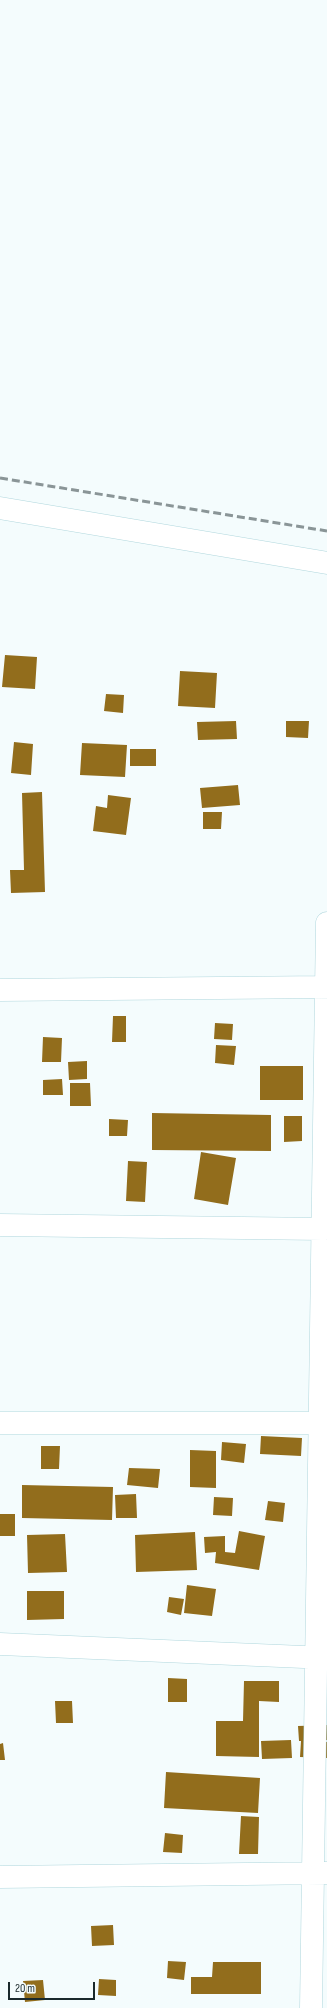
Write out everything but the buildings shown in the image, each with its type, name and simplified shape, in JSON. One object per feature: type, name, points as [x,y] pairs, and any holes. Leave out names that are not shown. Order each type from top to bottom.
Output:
[{"type":"street","points":[[0,508],[327,563]]},
{"type":"street","points":[[312,2008],[320,1872],[323,1229],[327,923]]},
{"type":"street","points":[[0,990],[327,988]]},
{"type":"street","points":[[0,1225],[323,1229]]},
{"type":"street","points":[[0,1423],[323,1423]]},
{"type":"street","points":[[0,1644],[322,1658]]},
{"type":"street","points":[[0,1877],[320,1872]]},
{"type":"railway","points":[[0,478],[327,531]]}]
